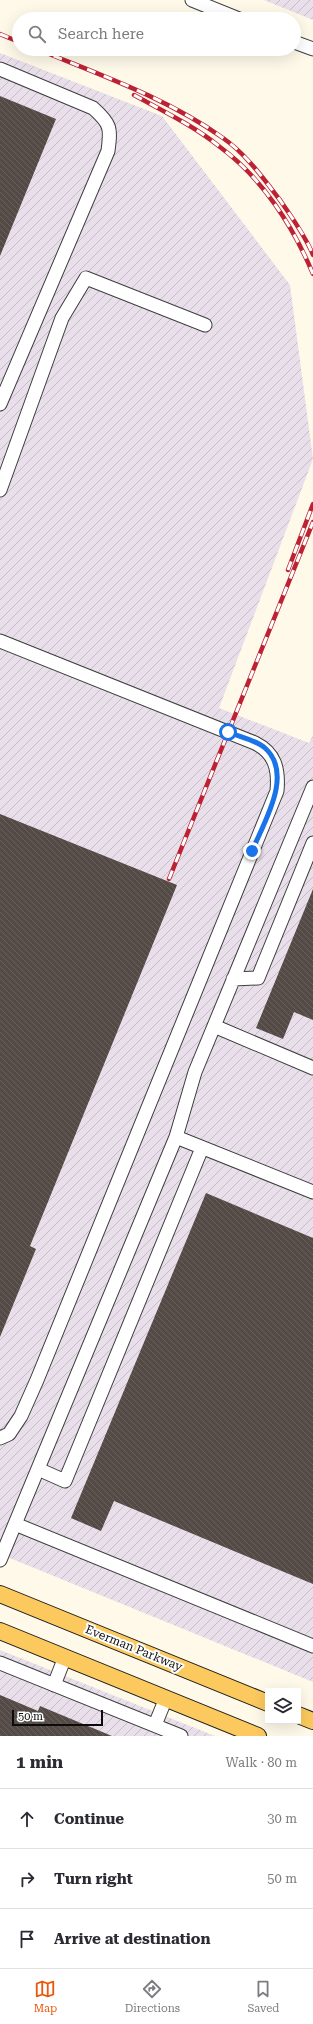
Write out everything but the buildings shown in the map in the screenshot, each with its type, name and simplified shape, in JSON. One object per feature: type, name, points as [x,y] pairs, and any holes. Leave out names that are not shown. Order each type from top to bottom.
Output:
[{"type":"main road","name":"Everman Parkway","points":[[0,1594],[265,1702]]},
{"type":"main road","points":[[0,1630],[166,1698],[232,1731],[258,1736]]},
{"type":"main road","points":[[301,1716],[313,1722]]},
{"type":"street","points":[[192,0],[213,4],[227,12]]},
{"type":"street","points":[[301,45],[313,49]]},
{"type":"street","points":[[0,68],[93,108],[104,118],[110,131],[108,151],[0,404]]},
{"type":"street","points":[[0,490],[62,318],[86,278],[205,325]]},
{"type":"street","points":[[0,641],[255,743],[264,748],[271,756],[277,766],[278,777],[277,791],[37,1380],[21,1416],[9,1434],[0,1438]]},
{"type":"street","points":[[0,1560],[176,1137],[195,1072],[313,787]]},
{"type":"street","points":[[233,979],[258,978],[313,843]]},
{"type":"street","points":[[214,1026],[313,1068]]},
{"type":"street","points":[[176,1137],[313,1192]]},
{"type":"street","points":[[38,1470],[65,1482],[202,1148]]},
{"type":"street","points":[[15,1524],[313,1646]]},
{"type":"street","points":[[54,1685],[66,1657]]},
{"type":"street","points":[[0,1663],[181,1736]]},
{"type":"street","points":[[155,1726],[166,1698]]},
{"type":"shaded area","points":[[264,0],[313,0],[313,20],[301,15],[301,12],[293,12]]},
{"type":"shaded area","points":[[0,53],[162,116],[290,285],[313,459],[219,708],[309,743],[313,735],[313,1682],[0,1554]]},
{"type":"shaded area","points":[[0,1650],[215,1736],[0,1736]]},
{"type":"railway","points":[[0,34],[12,39]]},
{"type":"railway","points":[[54,56],[156,99],[202,124],[231,144],[247,159],[280,200],[306,240],[313,255]]},
{"type":"railway","points":[[134,95],[200,132],[235,159],[263,188],[275,204],[296,238],[313,274]]},
{"type":"railway","points":[[288,570],[313,504]]},
{"type":"railway","points":[[169,879],[313,522]]},
{"type":"route","points":[[228,732],[264,748],[277,766],[277,791],[252,851]]}]
